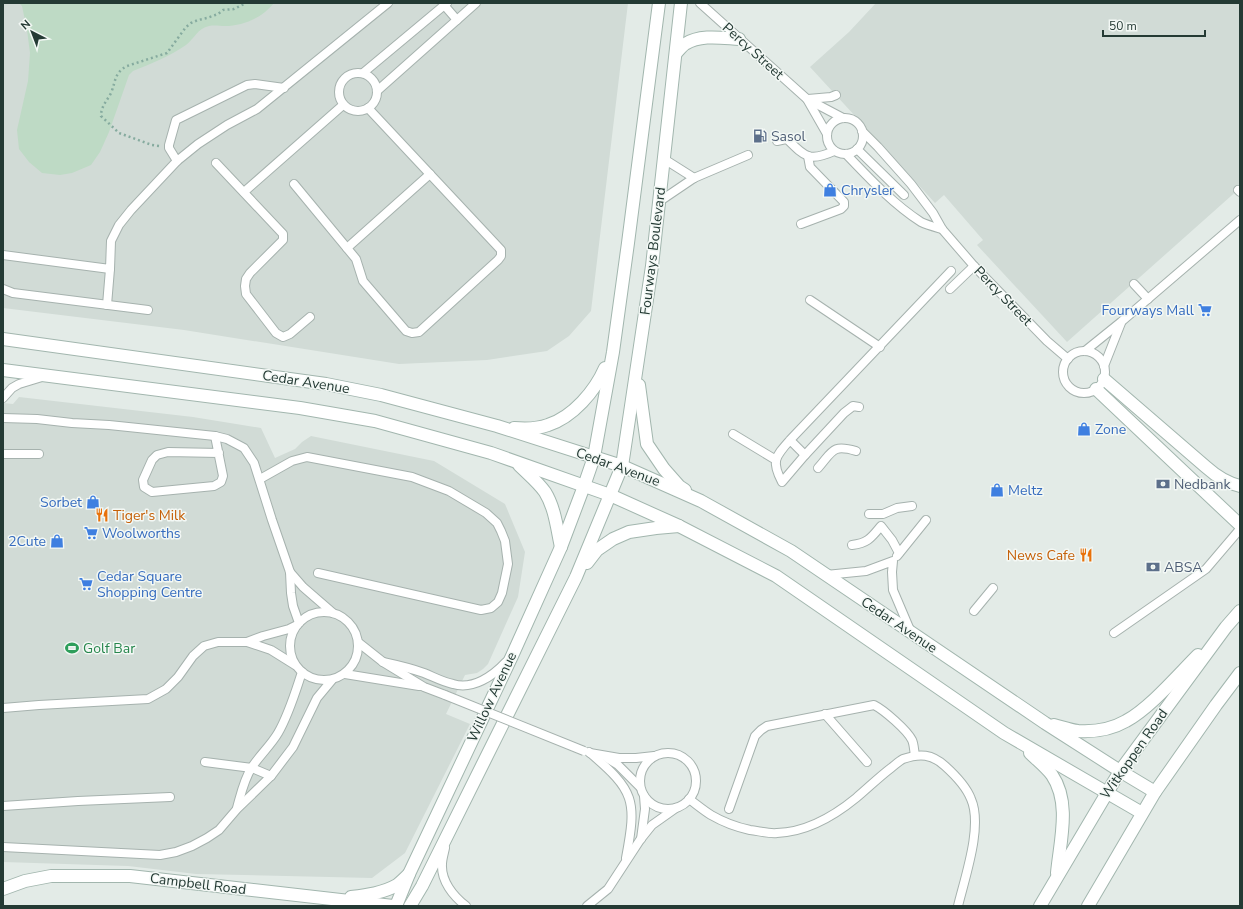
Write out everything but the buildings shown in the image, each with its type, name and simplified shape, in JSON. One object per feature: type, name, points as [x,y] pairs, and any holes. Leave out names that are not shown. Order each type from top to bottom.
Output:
[{"type":"main road","name":"Fourways Boulevard","points":[[584,486],[594,457],[612,352],[628,243],[658,3]]},
{"type":"main road","name":"Fourways Boulevard","points":[[610,495],[622,466],[637,372],[660,201],[682,3]]},
{"type":"main road","points":[[676,53],[686,44],[699,39],[711,37],[739,38]]},
{"type":"main road","name":"Cedar Avenue","points":[[3,339],[326,384],[381,395],[497,426],[622,466],[701,500],[791,552],[1045,723],[1155,792]]},
{"type":"main road","points":[[497,426],[536,428],[549,425],[561,418],[576,408],[588,396],[599,381],[612,352]]},
{"type":"main road","name":"Cedar Avenue","points":[[3,370],[300,408],[375,421],[491,453],[610,495],[679,526],[776,576],[1004,732],[1142,813]]},
{"type":"main road","points":[[637,372],[647,444],[664,469],[679,486],[701,500]]},
{"type":"main road","points":[[1104,379],[1206,468],[1224,480],[1240,486]]},
{"type":"main road","points":[[1096,389],[1240,524]]},
{"type":"main road","points":[[515,461],[545,492],[554,515],[561,547]]},
{"type":"main road","name":"Willow Avenue","points":[[395,906],[512,656],[561,547],[584,486]]},
{"type":"main road","name":"Willow Avenue","points":[[410,906],[422,886],[576,577],[610,495]]},
{"type":"main road","points":[[576,577],[597,550],[613,539],[629,532],[679,526]]},
{"type":"main road","name":"Witkoppen Road","points":[[1040,906],[1120,771],[1226,627],[1240,611]]},
{"type":"main road","points":[[1045,723],[1077,731],[1112,727],[1126,721],[1158,696],[1226,627]]},
{"type":"main road","points":[[1088,906],[1155,792],[1240,673]]},
{"type":"main road","points":[[1004,732],[1044,766],[1052,775],[1058,786],[1064,805],[1057,876]]},
{"type":"main road","points":[[330,899],[373,894],[398,884],[409,874]]},
{"type":"main road","name":"Campbell Road","points":[[3,889],[25,881],[51,876],[130,876],[395,906]]},
{"type":"lane","points":[[107,305],[111,241],[119,225],[131,210],[177,160],[221,129],[257,109],[388,3]]},
{"type":"lane","points":[[377,91],[476,3]]},
{"type":"lane","name":"Percy Street","points":[[700,3],[807,99],[843,118],[855,121],[862,131],[878,146],[911,184],[942,229],[974,266],[1047,341],[1068,359]]},
{"type":"lane","points":[[363,73],[446,4],[457,20]]},
{"type":"lane","points":[[351,73],[363,73],[369,75],[376,85],[376,98],[373,104],[368,108],[362,111],[355,111],[343,105],[338,93],[339,87],[341,81],[351,73]]},
{"type":"lane","points":[[177,160],[169,148],[169,145],[174,124],[180,117],[247,85],[255,84],[284,88]]},
{"type":"lane","points":[[807,99],[831,97],[836,95]]},
{"type":"lane","name":"Percy Street","points":[[807,99],[827,134],[827,140],[834,151]]},
{"type":"lane","points":[[244,192],[343,105]]},
{"type":"lane","points":[[294,184],[356,259],[363,281],[406,331],[412,333],[419,332],[498,260],[501,256],[501,250],[368,108]]},
{"type":"lane","points":[[827,134],[828,128],[837,120],[843,118]]},
{"type":"lane","points":[[777,141],[786,139],[802,153],[808,156],[824,156],[834,151],[846,154],[857,149],[861,144],[862,131]]},
{"type":"lane","points":[[857,149],[904,194]]},
{"type":"lane","name":"Percy Street","points":[[846,154],[893,200],[922,222],[942,229]]},
{"type":"lane","points":[[660,201],[694,178],[748,155]]},
{"type":"lane","points":[[801,224],[844,206],[844,202],[810,167],[808,156]]},
{"type":"lane","points":[[664,158],[694,178]]},
{"type":"lane","points":[[216,162],[284,234],[283,240],[250,272],[246,279],[246,294],[276,333],[283,336],[290,334],[310,317]]},
{"type":"lane","points":[[347,248],[430,174]]},
{"type":"lane","points":[[1085,351],[1240,220]]},
{"type":"lane","points":[[3,254],[110,269]]},
{"type":"lane","points":[[950,289],[974,266]]},
{"type":"lane","points":[[859,407],[853,406],[844,413],[782,482],[775,469],[776,460],[780,451],[951,272]]},
{"type":"lane","points":[[1134,284],[1148,299]]},
{"type":"lane","points":[[3,290],[13,293],[148,310]]},
{"type":"lane","points":[[810,300],[880,347]]},
{"type":"lane","points":[[1104,366],[1121,322]]},
{"type":"lane","points":[[1085,351],[1097,356],[1104,366],[1105,373],[1104,379],[1100,385],[1090,392],[1083,393],[1077,392],[1071,388],[1067,384],[1063,372],[1064,365],[1068,359],[1078,352],[1085,351]]},
{"type":"lane","points":[[3,398],[12,388],[19,384],[49,376]]},
{"type":"lane","points":[[3,418],[37,419],[109,425],[215,436],[227,439],[244,448],[254,463],[290,572],[291,593],[298,624],[292,635],[290,645],[291,656],[299,669],[290,710],[278,733],[252,768],[242,788],[237,809]]},
{"type":"lane","points":[[733,434],[776,460]]},
{"type":"lane","points":[[215,436],[219,453],[224,476],[221,482],[214,486],[152,492],[144,487],[143,480],[152,460],[158,455],[168,452],[219,453]]},
{"type":"lane","points":[[790,440],[805,455]]},
{"type":"lane","points":[[818,468],[833,451],[838,448],[856,451]]},
{"type":"lane","points":[[3,454],[39,454]]},
{"type":"lane","points":[[260,479],[292,461],[307,457],[412,477],[449,491],[486,513],[497,523],[505,541],[508,564],[502,593],[498,602],[491,608],[482,610],[318,572]]},
{"type":"lane","points":[[869,514],[883,514],[897,508],[912,506]]},
{"type":"lane","points":[[910,632],[893,590],[893,561],[926,520]]},
{"type":"lane","points":[[852,545],[862,544],[868,541],[881,526],[892,540],[899,553]]},
{"type":"lane","points":[[1114,633],[1206,569],[1240,529]]},
{"type":"lane","points":[[826,575],[866,571],[893,561]]},
{"type":"lane","points":[[290,572],[303,587],[333,613]]},
{"type":"lane","points":[[974,611],[993,588]]},
{"type":"lane","points":[[3,708],[148,699],[166,689],[178,677],[193,656],[204,646],[218,642],[247,642],[271,650],[313,679],[332,680],[345,674],[353,665],[358,655],[359,643],[351,624],[343,617],[333,613],[321,612],[309,615],[290,629],[247,642]]},
{"type":"lane","points":[[359,643],[383,662],[424,687],[586,751],[619,758],[636,758],[654,756],[663,753],[672,753],[680,755],[688,760],[693,767],[696,776],[696,785],[689,799],[652,825],[640,840],[608,889],[587,906]]},
{"type":"lane","points":[[383,662],[404,666],[454,685],[466,686],[484,680],[500,669],[512,656]]},
{"type":"lane","points":[[345,674],[424,687]]},
{"type":"lane","points":[[3,847],[160,855],[176,852],[192,846],[219,830],[237,809],[271,776],[293,747],[317,698],[332,680]]},
{"type":"lane","points":[[729,809],[755,736],[767,726],[874,705],[881,709],[908,734],[913,741],[915,755]]},
{"type":"lane","points":[[825,714],[866,762]]},
{"type":"lane","points":[[586,751],[612,772],[621,782],[632,807],[631,829],[625,863]]},
{"type":"lane","points":[[601,755],[618,765],[640,787],[644,796],[650,803],[669,809],[678,807]]},
{"type":"lane","points":[[689,799],[710,814],[734,826],[776,834],[786,833],[819,822],[838,811],[857,798],[878,778],[902,760],[915,755],[925,755],[937,759],[962,784],[971,799],[975,816],[975,833],[958,906]]},
{"type":"lane","points":[[640,787],[640,777],[643,769],[648,761],[654,756]]},
{"type":"lane","points":[[205,762],[252,768],[271,776]]},
{"type":"lane","points":[[640,840],[645,809],[644,796]]},
{"type":"lane","points":[[3,806],[170,797]]},
{"type":"lane","points":[[446,838],[442,871],[447,886],[458,900],[466,906]]},
{"type":"path","points":[[169,148],[152,145],[118,133],[101,116],[104,103],[111,94],[118,73],[122,68],[166,53],[186,27],[191,23],[218,14],[223,10],[234,9],[246,3]]},
{"type":"shaded area","points":[[3,3],[628,3],[591,311],[569,336],[547,351],[487,360],[399,364],[184,330],[3,308]]},
{"type":"shaded area","name":"Fourways Mall","points":[[876,3],[1240,3],[1240,188],[1067,342],[977,245],[983,240],[944,195],[935,203],[810,67],[849,32]]},
{"type":"shaded area","points":[[19,397],[193,417],[261,428],[275,458],[295,449],[311,436],[434,461],[505,504],[525,552],[518,597],[488,664],[477,673],[465,675],[446,714],[470,724],[405,853],[372,878],[196,874],[128,866],[3,862],[3,403],[13,404]]},
{"type":"green space","points":[[19,3],[274,3],[264,13],[245,23],[232,26],[205,27],[199,31],[189,43],[180,49],[160,60],[133,71],[129,75],[109,132],[100,152],[91,165],[72,173],[60,175],[42,173],[29,162],[19,149],[17,130],[28,81],[30,53],[22,6]]},
{"type":"place","name":"Sasol","points":[[760,136]]},
{"type":"place","name":"Chrysler","points":[[830,190]]},
{"type":"place","name":"Fourways Mall","points":[[1205,310]]},
{"type":"place","name":"Zone","points":[[1084,429]]},
{"type":"place","name":"Nedbank","points":[[1163,484]]},
{"type":"place","name":"Meltz","points":[[997,490]]},
{"type":"place","name":"Sorbet","points":[[93,502]]},
{"type":"place","name":"Tiger's Milk","points":[[102,515]]},
{"type":"place","name":"Woolworths","points":[[91,533]]},
{"type":"place","name":"2Cute","points":[[57,541]]},
{"type":"place","name":"News Cafe","points":[[1086,555]]},
{"type":"place","name":"ABSA","points":[[1153,567]]},
{"type":"place","name":"Cedar Square Shopping Centre","points":[[86,584]]},
{"type":"place","name":"Golf Bar","points":[[72,648]]}]
